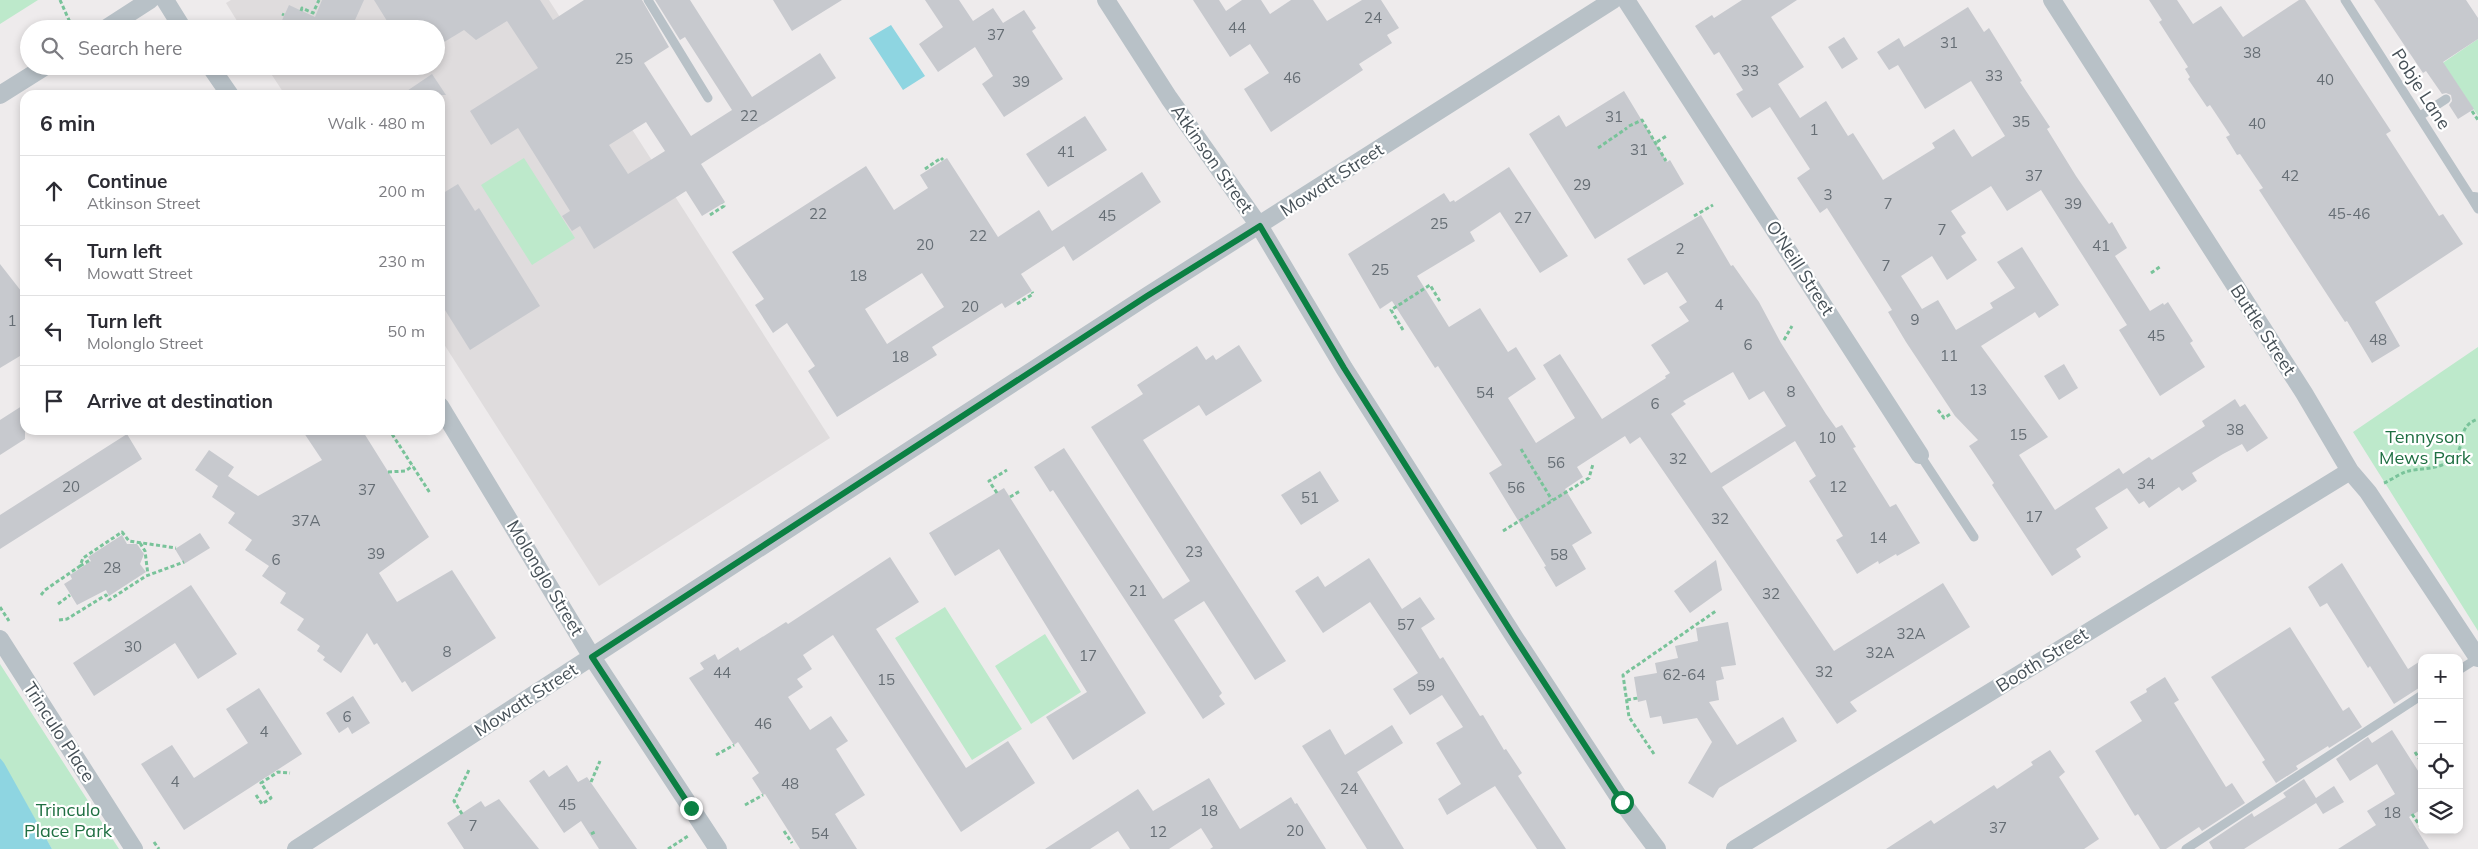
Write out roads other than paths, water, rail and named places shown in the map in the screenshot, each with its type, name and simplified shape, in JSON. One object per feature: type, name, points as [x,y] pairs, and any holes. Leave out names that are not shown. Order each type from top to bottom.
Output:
[{"type":"street","points":[[119,20],[150,0]]},
{"type":"street","points":[[164,0],[177,20]]},
{"type":"street","name":"Atkinson Street","points":[[1106,0],[1169,98],[1260,226],[1344,368],[1515,638],[1622,802],[1657,849]]},
{"type":"street","name":"Mowatt Street","points":[[296,849],[1147,296],[1613,0]]},
{"type":"street","name":"O'Neill Street","points":[[1626,0],[1920,455]]},
{"type":"street","name":"Buttle Street","points":[[2052,0],[2304,393],[2350,471],[2368,492],[2478,658]]},
{"type":"street","points":[[0,95],[32,75]]},
{"type":"street","points":[[216,75],[227,90]]},
{"type":"street","name":"Molonglo Street","points":[[445,414],[592,657],[718,849]]},
{"type":"street","name":"Booth Street","points":[[1735,849],[2350,471]]},
{"type":"street","name":"Trinculo Place","points":[[0,639],[134,849]]},
{"type":"lane","points":[[648,0],[708,98]]},
{"type":"lane","name":"Pobje Lane","points":[[2346,0],[2474,196],[2478,208]]},
{"type":"lane","points":[[2420,116],[2446,99]]},
{"type":"lane","name":"O'Neill Street","points":[[1920,455],[1974,537]]},
{"type":"lane","points":[[2463,667],[2478,658]]},
{"type":"lane","points":[[2186,849],[2418,698]]},
{"type":"water","points":[[891,25],[925,76],[903,90],[869,38]]},
{"type":"water","points":[[0,758],[4,763],[52,849],[0,849]]},
{"type":"park label","name":"Tennyson Mews Park","points":[[2425,447]]},
{"type":"park label","name":"Trinculo Place Park","points":[[68,820]]}]
